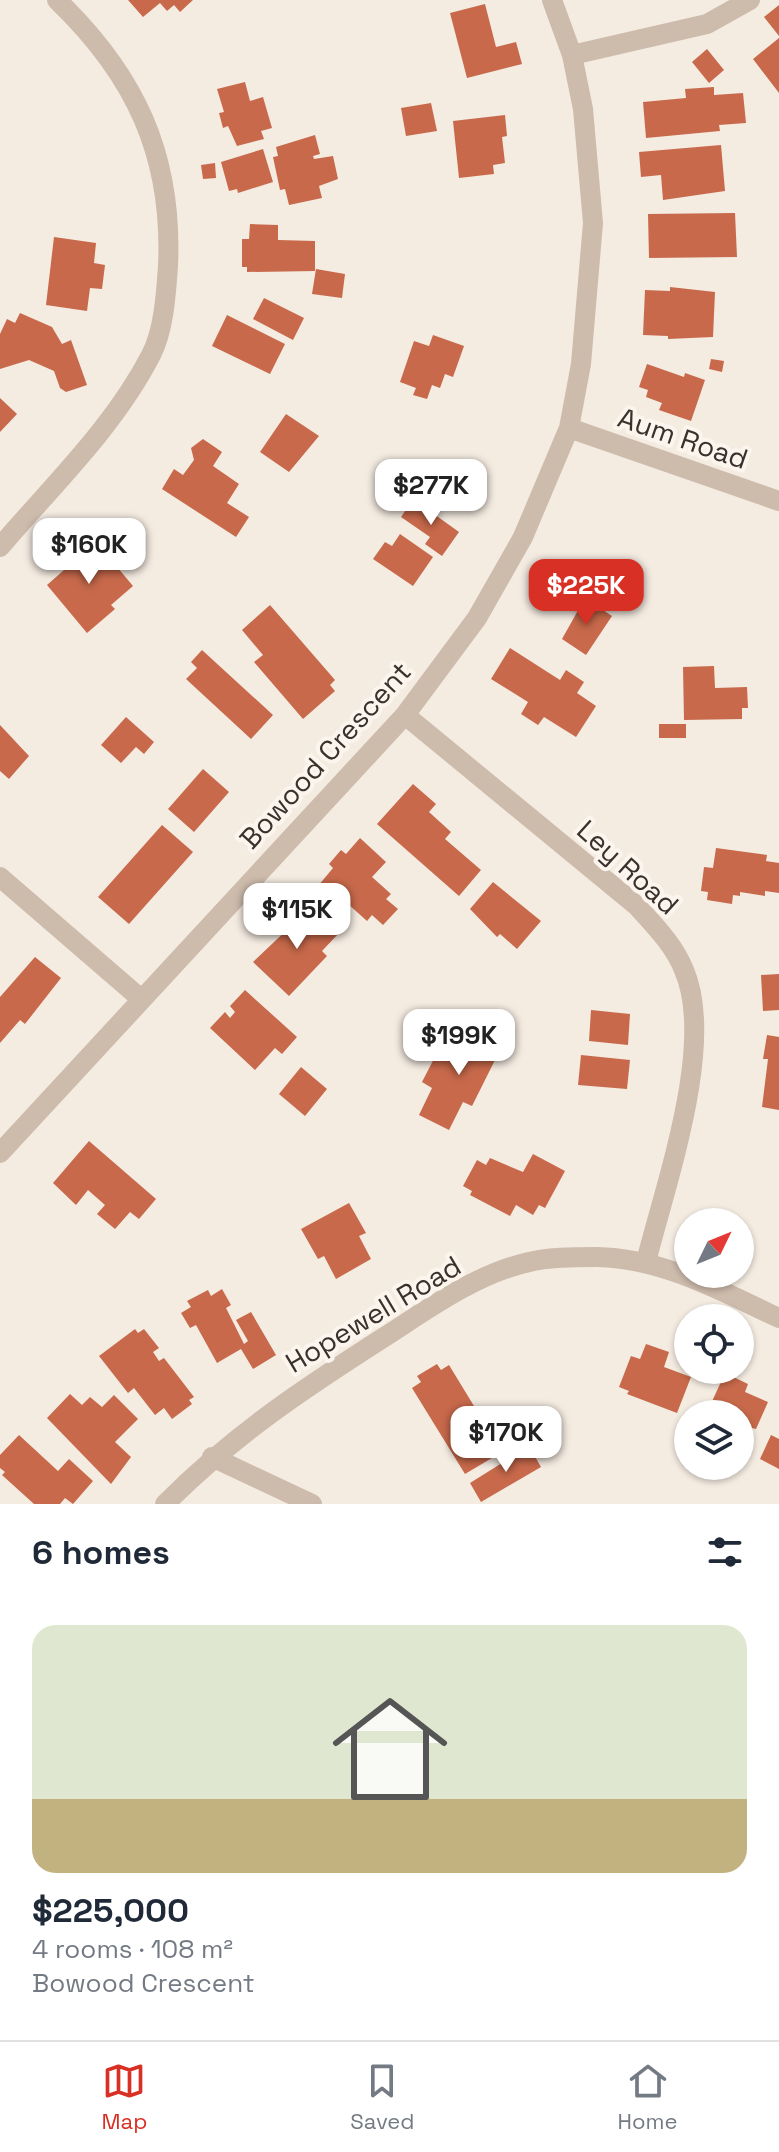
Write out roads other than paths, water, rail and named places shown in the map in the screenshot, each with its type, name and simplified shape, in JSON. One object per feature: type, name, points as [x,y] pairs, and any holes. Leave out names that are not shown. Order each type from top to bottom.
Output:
[{"type":"street","points":[[0,547],[110,418],[133,386],[153,352],[166,297],[170,222],[160,159],[138,102],[105,52],[57,0]]},
{"type":"street","name":"Bowood Crescent","points":[[0,1153],[140,998],[405,715],[500,581],[523,537],[569,428],[581,364],[593,223],[591,175],[572,55],[552,0]]},
{"type":"street","points":[[572,55],[660,38],[707,24],[750,0]]},
{"type":"street","name":"Aum Road","points":[[569,428],[779,501]]},
{"type":"street","name":"Ley Road","points":[[405,715],[637,906],[666,938],[685,971],[695,1053],[646,1262]]},
{"type":"street","points":[[0,877],[140,998]]},
{"type":"street","name":"Hopewell Road","points":[[165,1504],[212,1457],[273,1409],[439,1301],[523,1263],[599,1257],[646,1262],[695,1279],[779,1318]]},
{"type":"street","points":[[212,1457],[312,1504]]}]
